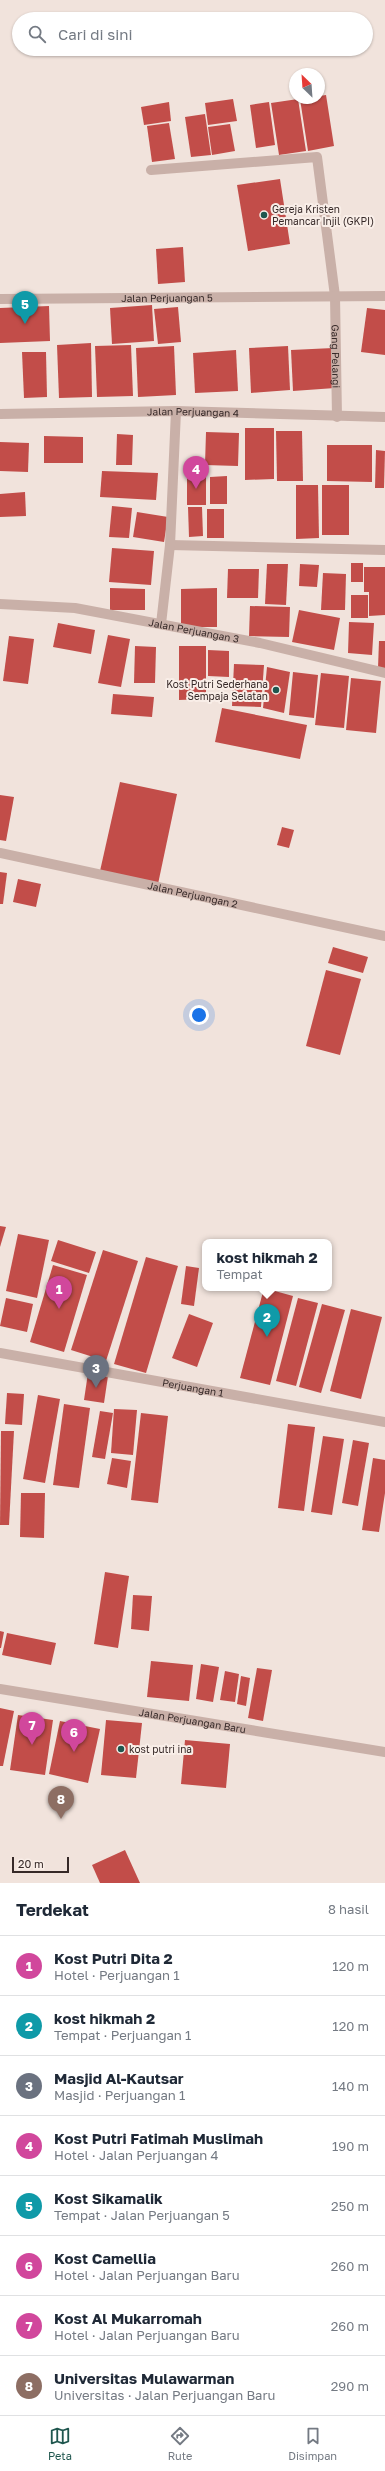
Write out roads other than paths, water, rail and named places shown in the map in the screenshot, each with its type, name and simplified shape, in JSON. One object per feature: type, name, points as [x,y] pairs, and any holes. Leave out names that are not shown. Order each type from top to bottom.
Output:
[{"type":"street","name":"Gang Pelangi","points":[[151,170],[317,157],[335,296],[337,417]]},
{"type":"street","name":"Jalan Perjuangan 5","points":[[0,299],[385,296]]},
{"type":"street","name":"Jalan Perjuangan 4","points":[[0,414],[176,411],[337,417],[385,417]]},
{"type":"street","points":[[161,624],[170,545],[176,411]]},
{"type":"street","points":[[170,545],[385,550]]},
{"type":"street","name":"Jalan Perjuangan 3","points":[[0,604],[75,608],[260,643],[385,673]]},
{"type":"street","name":"Jalan Perjuangan 2","points":[[0,853],[385,936]]},
{"type":"street","name":"Perjuangan 1","points":[[0,1353],[385,1422]]},
{"type":"street","name":"Jalan Perjuangan Baru","points":[[0,1689],[385,1752]]},
{"type":"place","name":"Gereja Kristen Pemancar Injil (GKPI)","points":[[264,215]]},
{"type":"place","name":"Kost Sikamalik","points":[[25,324]]},
{"type":"place","name":"Kost Putri Fatimah Muslimah","points":[[196,489]]},
{"type":"place","name":"Kost Putri Sederhana Sempaja Selatan","points":[[276,690]]},
{"type":"place","name":"Kost Putri Dita 2","points":[[59,1309]]},
{"type":"place","name":"kost hikmah 2","points":[[267,1337]]},
{"type":"place","name":"Masjid Al-Kautsar","points":[[96,1388]]},
{"type":"place","name":"Kost Al Mukarromah","points":[[32,1745]]},
{"type":"place","name":"kost putri ina","points":[[121,1749]]},
{"type":"place","name":"Kost Camellia","points":[[74,1752]]},
{"type":"place","name":"Universitas Mulawarman","points":[[61,1819]]}]
